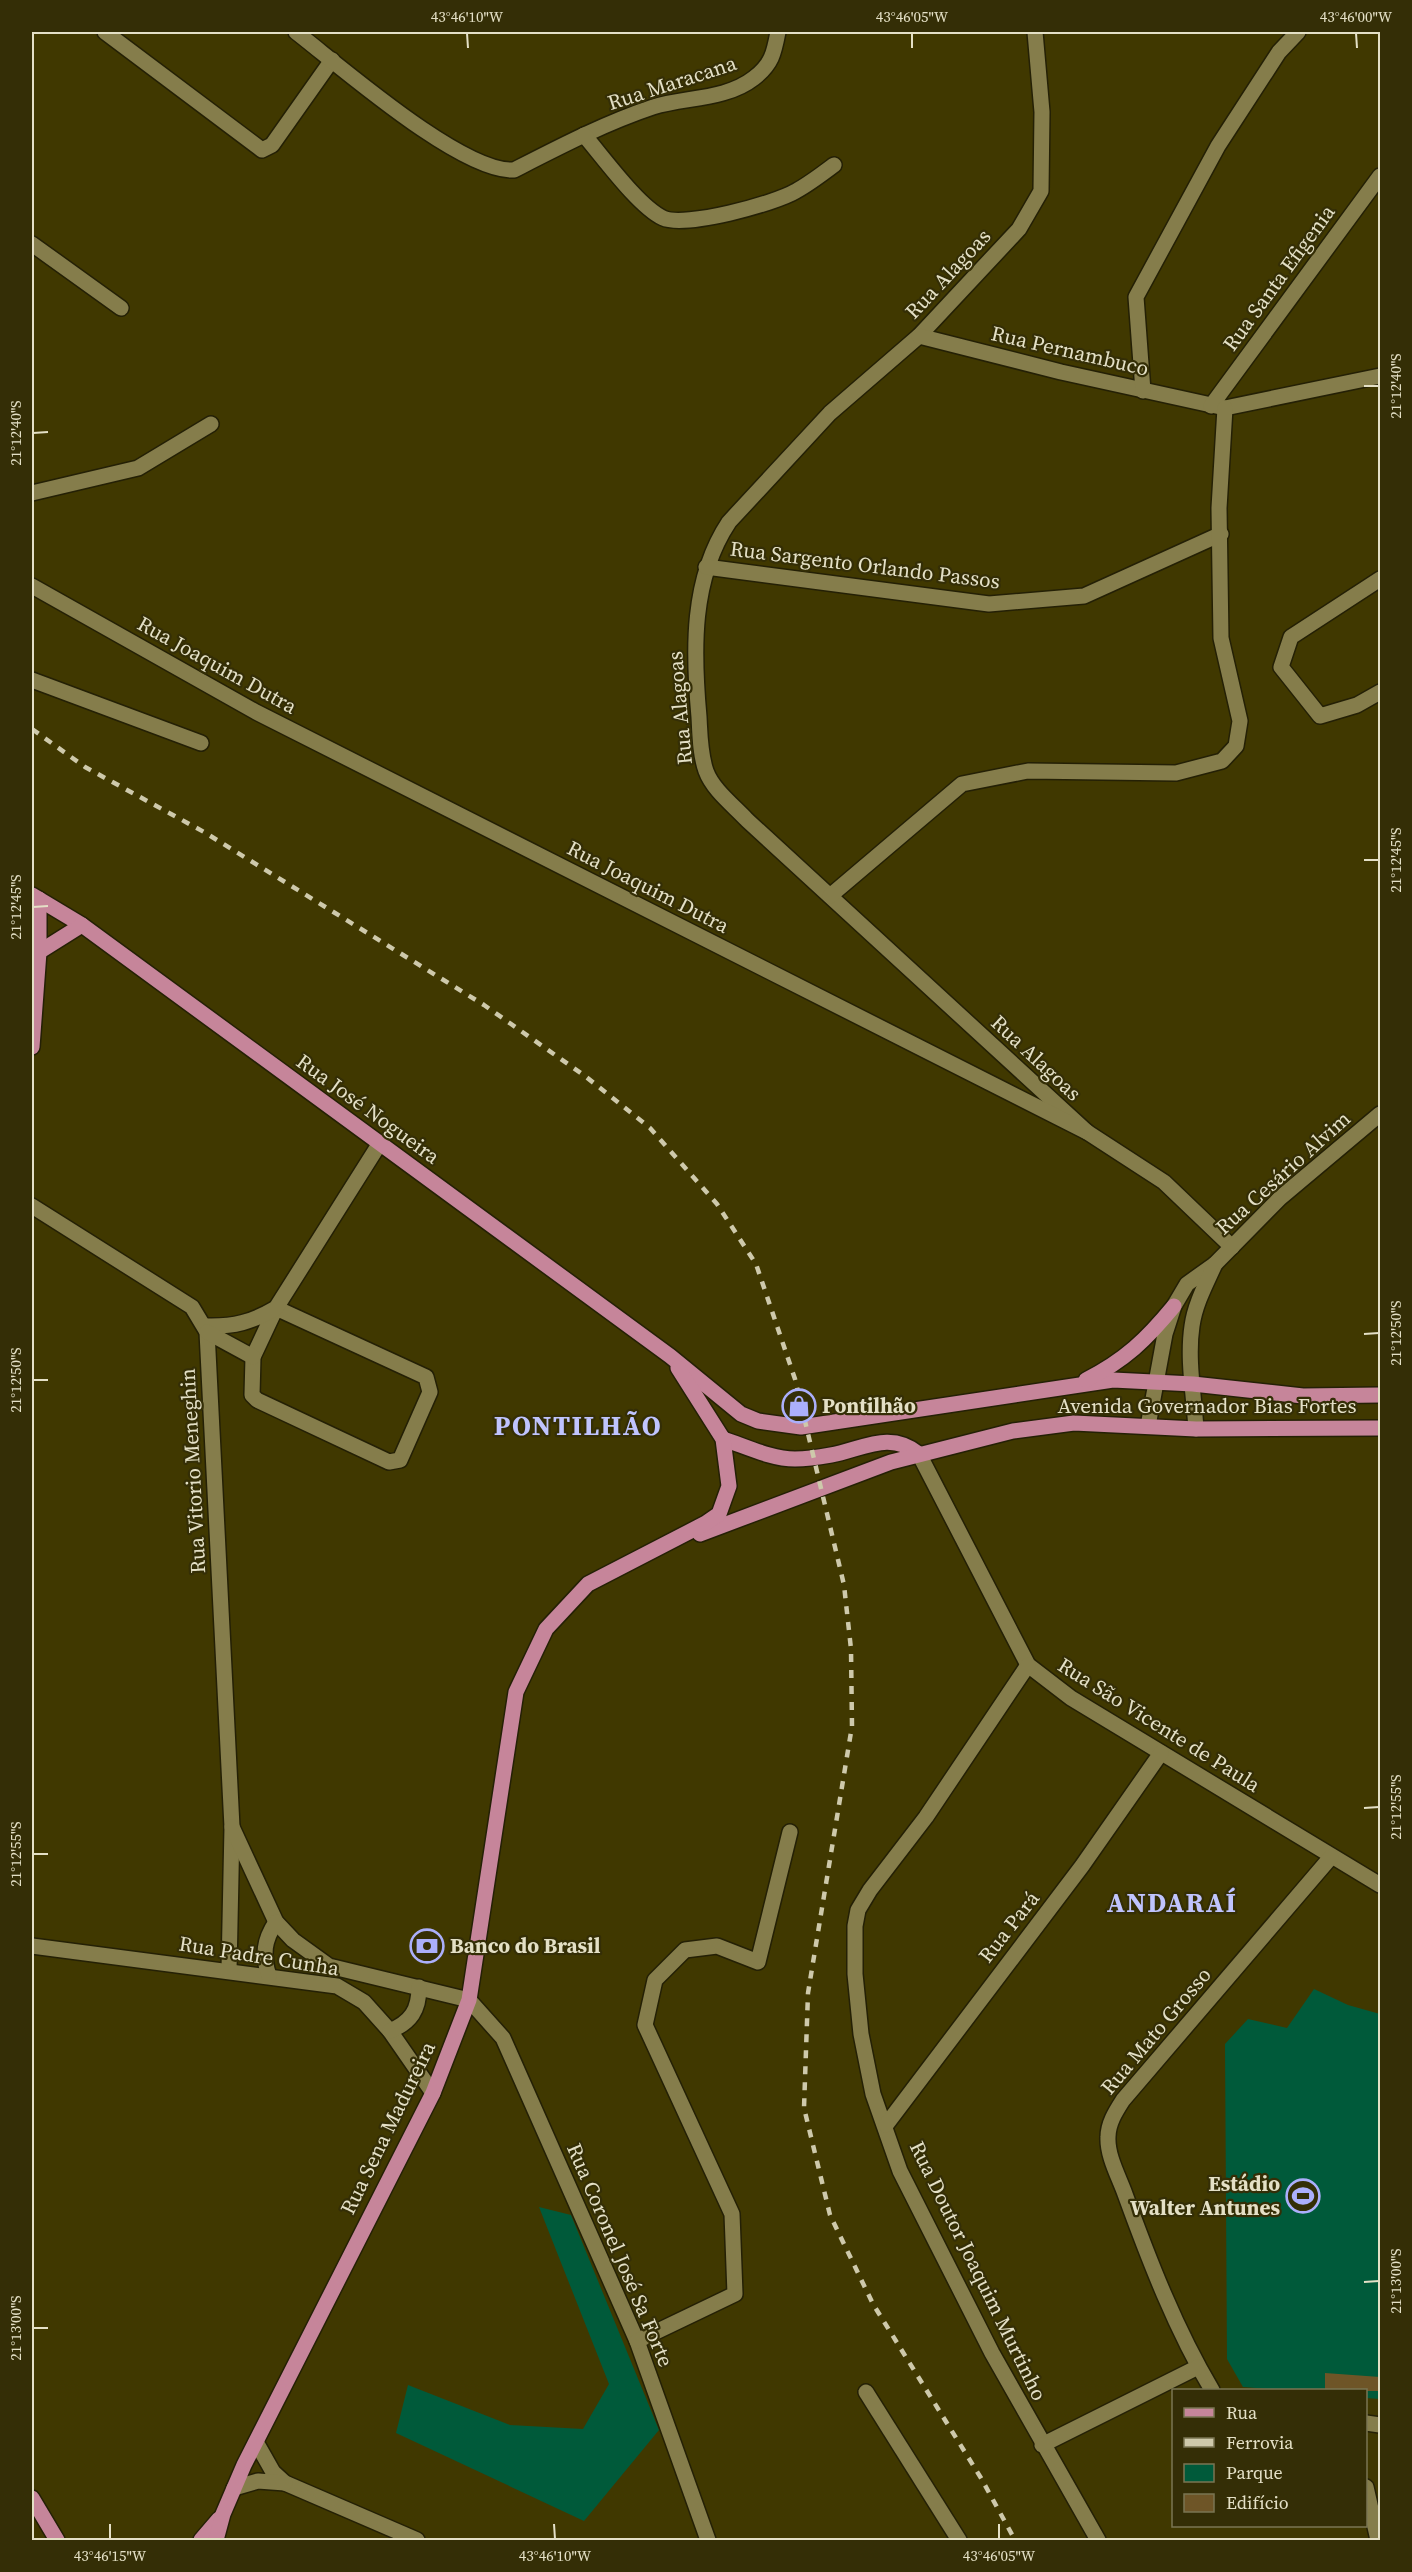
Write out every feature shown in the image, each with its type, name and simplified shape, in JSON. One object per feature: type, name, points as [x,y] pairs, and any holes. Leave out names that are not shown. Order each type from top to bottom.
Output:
[{"type":"main road","name":"Rua José Nogueira","points":[[35,897],[82,925],[670,1356]]},
{"type":"main road","points":[[32,1047],[39,952],[35,897]]},
{"type":"main road","points":[[39,952],[82,925]]},
{"type":"main road","points":[[1078,1384],[1115,1365],[1145,1341],[1174,1306]]},
{"type":"main road","points":[[657,1548],[719,1514],[729,1486],[723,1439],[670,1356]]},
{"type":"main road","name":"Avenida Governador Bias Fortes","points":[[670,1356],[741,1414],[758,1421],[801,1427],[1113,1380],[1193,1384],[1303,1396],[1380,1395]]},
{"type":"main road","name":"Avenida Governador Bias Fortes","points":[[657,1548],[728,1524],[840,1479],[919,1454],[1013,1431],[1074,1423],[1196,1429],[1380,1428]]},
{"type":"main road","points":[[723,1439],[792,1459],[830,1455],[893,1441],[908,1444],[919,1454]]},
{"type":"main road","name":"Rua Sena Madureira","points":[[223,2514],[256,2442],[433,2093],[469,2000],[516,1692],[528,1662],[546,1629],[588,1584],[657,1548]]},
{"type":"main road","points":[[32,2498],[57,2540]]},
{"type":"main road","points":[[201,2541],[223,2514]]},
{"type":"main road","points":[[216,2541],[223,2514]]},
{"type":"street","points":[[105,32],[248,142],[262,150],[272,145],[332,60]]},
{"type":"street","name":"Rua Maracana","points":[[296,32],[459,153],[502,171],[514,170],[584,135],[655,107],[734,90],[754,78],[773,60],[778,32]]},
{"type":"street","name":"Rua Alagoas","points":[[1035,32],[1042,112],[1041,191],[1019,230],[919,336],[822,421],[729,522],[717,540],[706,567],[695,640],[694,664],[702,758],[712,783],[747,820],[1087,1132]]},
{"type":"street","points":[[1143,391],[1136,297],[1218,146],[1279,52],[1298,32]]},
{"type":"street","points":[[584,135],[644,204],[665,219],[682,222],[775,200],[796,192],[834,165]]},
{"type":"street","name":"Rua Santa Efigenia","points":[[1218,407],[1380,176]]},
{"type":"street","points":[[32,244],[121,308]]},
{"type":"street","name":"Rua Pernambuco","points":[[919,336],[1218,407]]},
{"type":"street","points":[[830,896],[962,784],[1028,771],[1176,773],[1222,761],[1236,746],[1240,721],[1221,638],[1218,407],[1380,376]]},
{"type":"street","points":[[32,493],[138,468],[211,424]]},
{"type":"street","name":"Rua Sargento Orlando Passos","points":[[706,567],[989,604],[1084,596],[1221,534]]},
{"type":"street","points":[[1380,579],[1291,637],[1281,667],[1320,716],[1356,705],[1380,692]]},
{"type":"street","name":"Rua Joaquim Dutra","points":[[32,586],[256,712],[1087,1132],[1164,1182],[1232,1246]]},
{"type":"street","points":[[32,680],[201,743]]},
{"type":"street","name":"Rua Cesário Alvim","points":[[1215,1264],[1280,1198],[1380,1114]]},
{"type":"street","points":[[276,1308],[426,1377],[430,1392],[400,1460],[389,1462],[257,1400],[250,1388],[253,1357],[276,1308],[381,1143]]},
{"type":"street","points":[[32,1206],[192,1307],[206,1329],[253,1357]]},
{"type":"street","points":[[1148,1426],[1165,1334],[1174,1306],[1193,1278],[1215,1264]]},
{"type":"street","points":[[1196,1429],[1192,1324],[1200,1296],[1215,1264]]},
{"type":"street","points":[[206,1329],[232,1327],[254,1321],[276,1308]]},
{"type":"street","name":"Rua Vitorio Meneghin","points":[[206,1329],[232,1827],[230,1970]]},
{"type":"street","name":"Rua São Vicente de Paula","points":[[919,1454],[1028,1665],[1071,1698],[1380,1885]]},
{"type":"street","name":"Rua Doutor Joaquim Murtinho","points":[[1028,1665],[926,1817],[870,1890],[858,1910],[855,1926],[855,1974],[861,2034],[873,2094],[886,2125],[900,2171],[992,2353],[1098,2541]]},
{"type":"street","name":"Rua Pará","points":[[886,2125],[1082,1866],[1161,1753]]},
{"type":"street","name":"Rua Vitorio Meneghin","points":[[232,1827],[276,1922],[293,1940],[329,1966],[419,1988]]},
{"type":"street","points":[[637,2341],[735,2294],[732,2214],[645,2025],[655,1980],[686,1950],[717,1946],[758,1962],[790,1832]]},
{"type":"street","name":"Rua Mato Grosso","points":[[1211,2389],[1198,2367],[1139,2233],[1112,2158],[1107,2139],[1109,2127],[1123,2100],[1331,1857]]},
{"type":"street","points":[[269,1976],[264,1948],[268,1934],[276,1922]]},
{"type":"street","name":"Rua Padre Cunha","points":[[32,1946],[230,1970],[337,1986],[364,2002],[390,2031],[433,2093]]},
{"type":"street","points":[[390,2031],[404,2025],[413,2015],[419,2002],[419,1988],[469,2000]]},
{"type":"street","name":"Rua Coronel José Sa Forte","points":[[469,2000],[503,2038],[637,2341],[708,2541]]},
{"type":"street","points":[[1042,2445],[1198,2367]]},
{"type":"street","points":[[866,2392],[959,2541]]},
{"type":"street","points":[[256,2442],[273,2472],[285,2483],[417,2541]]},
{"type":"street","points":[[234,2488],[258,2481],[285,2483]]},
{"type":"street","points":[[1367,2495],[1378,2541]]},
{"type":"green space","name":"Estádio Walter Antunes","points":[[1314,1989],[1348,2005],[1380,2014],[1380,2399],[1367,2398],[1367,2389],[1243,2387],[1227,2359],[1225,2044],[1248,2019],[1287,2028]]},
{"type":"green space","points":[[539,2207],[571,2215],[659,2430],[584,2521],[396,2433],[408,2385],[510,2425],[583,2429],[609,2384]]},
{"type":"building","points":[[1325,2373],[1380,2377],[1380,2391],[1325,2389]]},
{"type":"railway","points":[[32,729],[85,767],[204,832],[484,1005],[585,1076],[650,1128],[717,1204],[756,1264],[795,1379],[844,1585],[851,1649],[852,1726],[808,1993],[804,2108],[830,2215],[873,2304],[981,2478],[1015,2540]]},
{"type":"place","name":"Pontilhão","points":[[799,1406]]},
{"type":"place","name":"Banco do Brasil","points":[[427,1946]]},
{"type":"place","name":"Estádio Walter Antunes","points":[[1303,2196]]},
{"type":"district","name":"PONTILHÃO","points":[[578,1426]]},
{"type":"district","name":"ANDARAÍ","points":[[1172,1903]]}]
